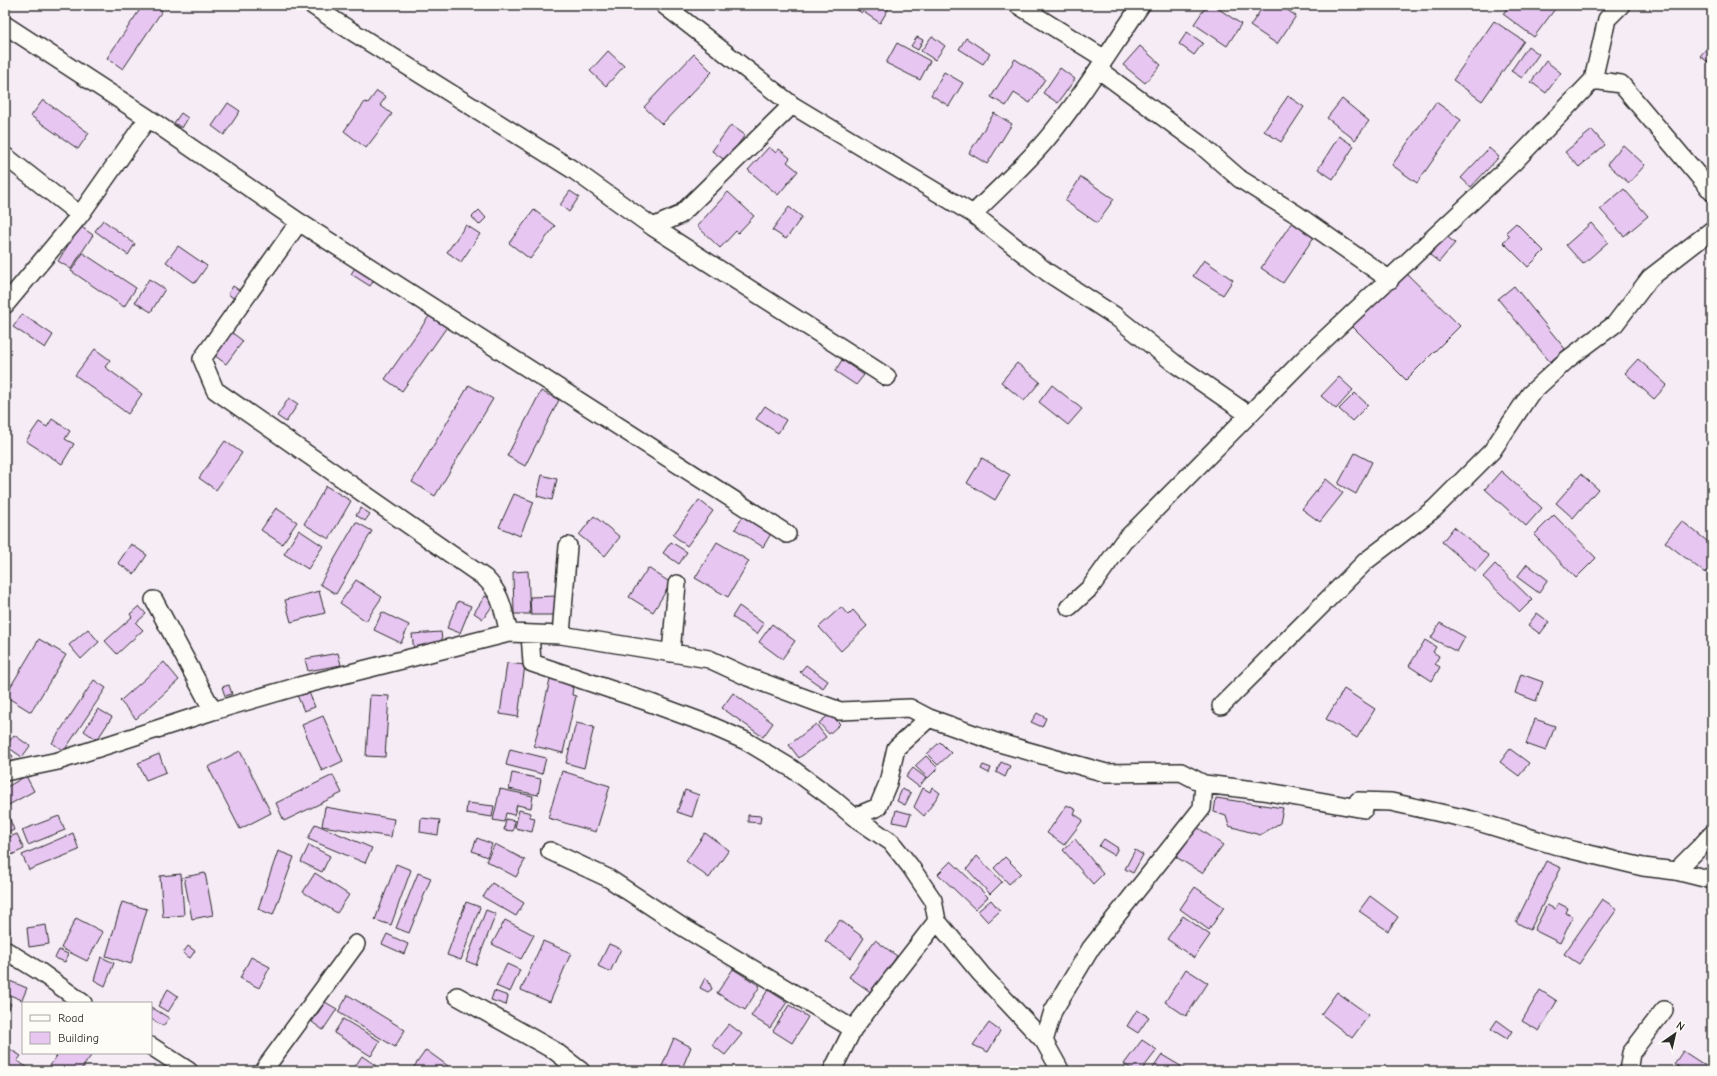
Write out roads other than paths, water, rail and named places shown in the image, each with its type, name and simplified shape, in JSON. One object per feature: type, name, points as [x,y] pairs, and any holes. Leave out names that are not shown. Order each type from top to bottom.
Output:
[{"type":"street","points":[[312,5],[575,171],[652,227],[887,377]]},
{"type":"street","points":[[664,5],[792,105],[974,214],[1048,272],[1115,316],[1174,364],[1249,415]]},
{"type":"street","points":[[1018,5],[1102,64],[1240,179],[1296,214],[1390,280]]},
{"type":"street","points":[[974,214],[1046,140],[1102,64],[1141,5]]},
{"type":"street","points":[[1069,607],[1090,588],[1123,542],[1308,355],[1390,280],[1513,163],[1593,80],[1607,19],[1621,5]]},
{"type":"street","points":[[5,25],[148,118],[298,222],[787,534]]},
{"type":"street","points":[[1593,80],[1621,84],[1712,192]]},
{"type":"street","points":[[652,227],[680,215],[792,105]]},
{"type":"street","points":[[5,305],[80,215],[148,118]]},
{"type":"street","points":[[5,156],[80,215]]},
{"type":"street","points":[[298,222],[202,359],[215,390],[485,578],[494,586],[501,602],[508,634]]},
{"type":"street","points":[[1221,706],[1366,561],[1434,509],[1492,452],[1530,394],[1568,359],[1615,324],[1650,278],[1712,230]]},
{"type":"street","points":[[561,635],[568,546]]},
{"type":"street","points":[[671,653],[677,584]]},
{"type":"street","points":[[154,600],[213,711]]},
{"type":"street","points":[[5,772],[58,761],[213,711],[299,686],[508,634],[561,635],[708,659],[840,711],[910,708],[929,718],[996,742],[1106,773],[1180,772],[1204,784],[1264,790],[1361,805],[1399,804],[1472,820],[1564,848],[1636,866],[1676,871],[1712,880]]},
{"type":"street","points":[[530,634],[532,663],[705,722],[746,741],[791,768],[832,798],[854,817],[891,842],[933,900],[937,922],[981,974],[1044,1041],[1059,1068],[1058,1071]]},
{"type":"street","points":[[854,817],[878,807],[888,783],[896,748],[929,718]]},
{"type":"street","points":[[1044,1041],[1053,1011],[1091,948],[1202,808],[1204,784]]},
{"type":"street","points":[[1676,871],[1702,846],[1712,834]]},
{"type":"street","points":[[550,851],[608,878],[681,926],[853,1029]]},
{"type":"street","points":[[832,1071],[853,1029],[937,922]]},
{"type":"street","points":[[262,1071],[356,944]]},
{"type":"street","points":[[5,950],[39,971],[82,1002]]},
{"type":"street","points":[[457,996],[555,1051],[581,1071]]},
{"type":"street","points":[[1628,1071],[1631,1053],[1664,1010]]},
{"type":"street","points":[[152,1047],[189,1071]]}]
